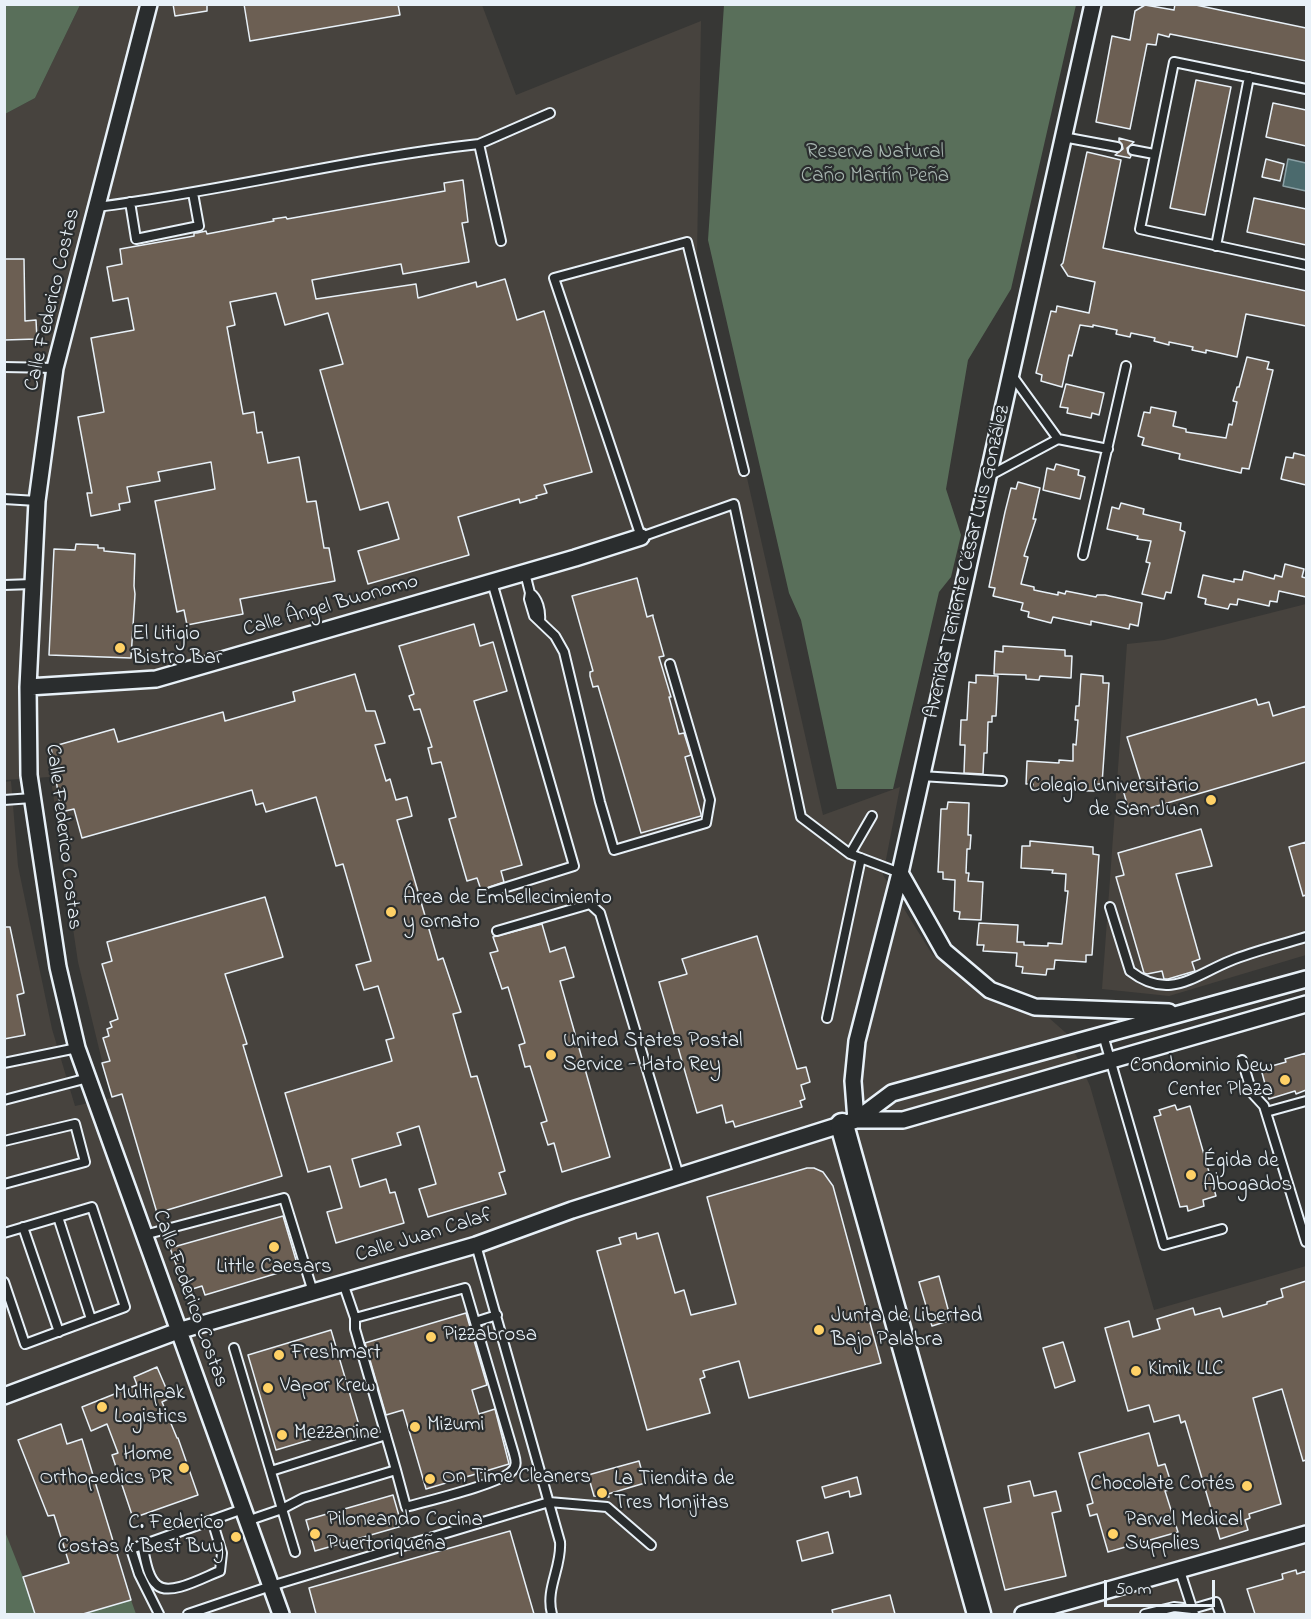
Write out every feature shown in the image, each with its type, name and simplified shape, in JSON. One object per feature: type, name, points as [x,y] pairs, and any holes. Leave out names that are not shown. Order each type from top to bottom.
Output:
[{"type":"street","name":"Calle Federico Costas","points":[[149,4],[56,368],[37,501],[27,687],[29,775],[58,967],[77,1048],[281,1614]]},
{"type":"street","name":"Avenida Teniente César Luis González","points":[[979,1614],[849,1122],[857,1041],[900,873],[1093,4]]},
{"type":"street","name":"Calle Ángel Buonomo","points":[[27,687],[156,679],[525,573],[641,537]]},
{"type":"street","points":[[900,873],[944,951],[990,990],[1035,1007],[1183,1013]]},
{"type":"street","points":[[849,1122],[892,1093],[1306,979]]},
{"type":"street","points":[[849,1122],[903,1120],[1306,1004]]},
{"type":"street","name":"Calle Juan Calaf","points":[[5,1393],[178,1331],[476,1245],[572,1210],[849,1122]]},
{"type":"street","points":[[1023,1614],[1306,1534]]},
{"type":"lane","points":[[1306,89],[1174,62],[1140,230],[1306,265]]},
{"type":"lane","points":[[1216,246],[1249,77]]},
{"type":"lane","points":[[97,207],[193,193],[363,161],[479,144],[550,113]]},
{"type":"lane","points":[[1063,136],[1117,147]]},
{"type":"lane","points":[[479,144],[501,241]]},
{"type":"lane","points":[[1133,150],[1154,154]]},
{"type":"lane","points":[[130,202],[136,239],[199,226],[193,193]]},
{"type":"lane","points":[[744,471],[687,242],[554,278],[641,537],[734,504],[801,817],[850,854],[900,873]]},
{"type":"lane","points":[[1083,555],[1126,366]]},
{"type":"lane","points":[[4,367],[56,368]]},
{"type":"lane","points":[[1011,373],[1058,439]]},
{"type":"lane","points":[[987,477],[1058,439],[1108,449]]},
{"type":"lane","points":[[4,499],[37,501]]},
{"type":"lane","points":[[525,573],[534,616],[555,636],[564,652],[600,802],[614,850],[706,823],[710,800],[670,664]]},
{"type":"lane","points":[[491,892],[574,866],[492,582]]},
{"type":"lane","points":[[4,585],[33,584]]},
{"type":"lane","points":[[921,776],[1002,781]]},
{"type":"lane","points":[[4,800],[32,798]]},
{"type":"lane","points":[[850,854],[872,816]]},
{"type":"lane","points":[[827,1018],[861,858]]},
{"type":"lane","points":[[497,931],[590,904],[600,913],[679,1176]]},
{"type":"lane","points":[[1110,907],[1130,971],[1151,983],[1164,986],[1183,982],[1229,962],[1306,937]]},
{"type":"lane","points":[[1102,1035],[1164,1245],[1222,1229]]},
{"type":"lane","points":[[4,1063],[77,1048]]},
{"type":"lane","points":[[1242,1060],[1252,1093],[1264,1106],[1306,1242]]},
{"type":"lane","points":[[4,1100],[88,1078]]},
{"type":"lane","points":[[1266,1112],[1306,1101]]},
{"type":"lane","points":[[4,1141],[75,1124],[86,1162],[4,1184]]},
{"type":"lane","points":[[144,1235],[284,1198],[313,1292]]},
{"type":"lane","points":[[4,1233],[92,1207],[125,1307],[25,1344],[4,1282]]},
{"type":"lane","points":[[58,1217],[91,1319]]},
{"type":"lane","points":[[23,1227],[59,1332]]},
{"type":"lane","points":[[476,1245],[560,1542],[561,1555],[550,1590],[552,1614]]},
{"type":"lane","points":[[343,1284],[355,1318],[355,1329],[406,1507],[498,1480],[514,1469],[516,1464],[514,1454],[465,1288],[355,1318]]},
{"type":"lane","points":[[475,1322],[497,1316]]},
{"type":"lane","points":[[234,1348],[295,1552]]},
{"type":"lane","points":[[271,1471],[386,1435]]},
{"type":"lane","points":[[159,1614],[139,1574],[130,1549],[212,1520],[282,1509],[303,1498],[396,1470]]},
{"type":"lane","points":[[188,1614],[271,1586],[549,1502],[607,1507],[651,1545]]},
{"type":"lane","points":[[142,1544],[152,1577],[157,1585],[171,1590],[220,1571],[222,1553],[212,1520]]},
{"type":"lane","points":[[1180,1570],[1193,1612]]},
{"type":"lane","points":[[1145,1614],[1164,1612],[1174,1607],[1193,1612],[1216,1602],[1220,1614]]},
{"type":"shaded area","points":[[80,5],[482,5],[516,95],[701,21],[697,256],[823,815],[900,787],[883,875],[932,954],[985,999],[1048,1017],[1066,1033],[1090,1086],[1154,1310],[1306,1266],[1306,1614],[5,1614],[5,782],[11,781],[18,866],[52,1029],[75,1106],[111,1098],[78,962],[51,780],[49,777],[5,780],[5,114],[35,98]]},
{"type":"shaded area","name":"Colegio Universitario de San Juan","points":[[1306,604],[1306,955],[1169,996],[1102,989],[1127,644],[1164,640]]},
{"type":"green space","points":[[5,4],[80,5],[35,98],[5,114]]},
{"type":"green space","name":"Reserva Natural Caño Martín Peña","points":[[724,5],[1076,5],[1011,289],[968,360],[946,489],[961,535],[951,577],[939,592],[893,789],[837,789],[801,620],[789,593],[708,240]]},
{"type":"green space","points":[[4,1529],[23,1577],[35,1614],[5,1614]]},
{"type":"green space","points":[[131,1600],[136,1614],[83,1614]]},
{"type":"water","points":[[1288,159],[1306,163],[1306,191],[1283,186]]},
{"type":"building","points":[[173,4],[207,4],[207,11],[175,16]]},
{"type":"building","points":[[244,4],[398,4],[400,15],[250,41]]},
{"type":"building","points":[[1175,4],[1191,4],[1306,28],[1306,61],[1170,34],[1169,37],[1158,34],[1156,45],[1147,44],[1130,129],[1096,122],[1112,36],[1130,40],[1135,11],[1145,5],[1174,10]]},
{"type":"building","points":[[1196,80],[1231,87],[1205,215],[1170,208]]},
{"type":"building","points":[[1273,103],[1306,110],[1306,146],[1266,137]]},
{"type":"building","points":[[1119,138],[1134,142],[1127,148],[1130,158],[1115,155],[1123,149]]},
{"type":"building","points":[[1087,152],[1121,160],[1103,248],[1306,291],[1306,326],[1246,314],[1237,357],[1206,350],[1206,353],[1192,350],[1193,347],[1169,342],[1169,345],[1154,341],[1155,338],[1131,333],[1130,337],[1116,334],[1117,330],[1093,325],[1093,327],[1080,325],[1072,356],[1069,355],[1062,387],[1041,381],[1042,375],[1036,373],[1051,311],[1056,312],[1057,306],[1089,313],[1095,282],[1068,276],[1061,265]]},
{"type":"building","points":[[1266,159],[1284,164],[1280,181],[1262,177]]},
{"type":"building","points":[[463,180],[468,222],[462,223],[469,262],[403,274],[401,264],[312,280],[316,299],[416,284],[418,298],[476,282],[477,287],[505,279],[517,320],[544,311],[592,472],[544,485],[547,493],[536,496],[537,498],[520,503],[519,499],[458,517],[469,555],[368,584],[358,551],[399,539],[388,502],[360,510],[320,370],[343,364],[328,313],[285,325],[276,293],[230,302],[235,325],[227,327],[243,414],[254,412],[257,433],[262,432],[268,463],[299,457],[307,502],[316,501],[324,548],[329,548],[335,581],[240,599],[243,614],[187,625],[184,610],[177,612],[155,501],[215,489],[211,462],[158,472],[160,481],[127,487],[130,502],[119,504],[120,510],[91,516],[87,493],[92,493],[78,417],[104,412],[91,338],[134,330],[128,298],[113,301],[107,267],[122,264],[120,249],[194,236],[194,233],[206,231],[207,234],[274,221],[273,219],[286,217],[287,219],[445,191],[444,183]]},
{"type":"building","points":[[1254,198],[1306,209],[1306,245],[1247,232]]},
{"type":"building","points":[[4,259],[24,259],[25,321],[36,320],[37,339],[4,340]]},
{"type":"building","points":[[1247,357],[1269,362],[1267,369],[1273,370],[1249,469],[1242,468],[1241,473],[1179,459],[1180,454],[1142,445],[1144,438],[1138,436],[1144,412],[1150,413],[1151,407],[1176,412],[1173,426],[1186,429],[1186,432],[1226,438],[1229,424],[1232,425],[1237,402],[1233,401]]},
{"type":"building","points":[[1066,384],[1104,393],[1099,415],[1092,413],[1091,418],[1067,413],[1068,408],[1060,407]]},
{"type":"building","points":[[1294,453],[1306,456],[1306,485],[1281,479],[1286,457],[1293,458]]},
{"type":"building","points":[[1056,464],[1079,470],[1078,475],[1085,477],[1080,499],[1043,490],[1047,468],[1054,470]]},
{"type":"building","points":[[1018,482],[1040,488],[1033,519],[1036,519],[1024,556],[1028,557],[1021,584],[1034,587],[1034,590],[1058,595],[1058,592],[1065,594],[1066,591],[1096,597],[1105,595],[1142,603],[1138,626],[1130,624],[1129,629],[1091,621],[1091,625],[1053,617],[1051,623],[1028,617],[1029,612],[1021,610],[1023,603],[993,596],[995,588],[989,587],[1005,512],[1011,488],[1016,489]]},
{"type":"building","points":[[1121,503],[1144,509],[1143,514],[1181,523],[1180,530],[1185,532],[1171,593],[1166,592],[1164,599],[1142,594],[1150,563],[1146,562],[1151,541],[1107,529],[1112,507],[1119,509]]},
{"type":"building","points":[[76,544],[98,545],[98,548],[104,548],[104,551],[135,554],[131,658],[49,655],[54,549],[75,550]]},
{"type":"building","points":[[1285,564],[1304,569],[1302,577],[1306,578],[1306,597],[1279,591],[1277,602],[1270,601],[1269,606],[1238,599],[1237,605],[1230,604],[1228,609],[1205,604],[1206,599],[1198,597],[1203,575],[1234,582],[1234,579],[1242,580],[1244,571],[1274,579],[1275,575],[1282,577]]},
{"type":"building","points":[[637,578],[647,617],[653,615],[664,656],[659,657],[679,734],[684,733],[691,755],[685,757],[701,814],[701,816],[641,833],[598,686],[593,687],[590,672],[593,671],[572,596]]},
{"type":"building","points":[[474,624],[480,646],[493,642],[507,691],[474,701],[522,865],[501,871],[504,882],[481,890],[477,878],[467,881],[449,819],[456,817],[441,762],[432,764],[428,748],[432,747],[420,709],[414,710],[409,696],[414,694],[399,646]]},
{"type":"building","points":[[1003,646],[1065,650],[1065,656],[1072,656],[1071,678],[1040,676],[1039,680],[1026,679],[1026,675],[994,674],[995,651],[1003,652]]},
{"type":"building","points":[[355,674],[366,711],[375,711],[385,743],[375,745],[386,781],[390,779],[396,800],[407,797],[412,816],[397,820],[438,960],[443,958],[461,1012],[453,1014],[471,1077],[477,1076],[505,1171],[499,1173],[506,1194],[428,1217],[419,1189],[436,1184],[419,1126],[397,1133],[401,1145],[352,1159],[360,1187],[386,1179],[390,1193],[395,1192],[404,1223],[336,1243],[327,1212],[342,1208],[330,1166],[308,1172],[285,1093],[392,1061],[386,1040],[394,1038],[378,986],[364,990],[356,965],[371,961],[343,864],[336,866],[316,797],[266,812],[263,803],[256,805],[252,790],[82,838],[74,809],[61,812],[51,747],[114,729],[118,742],[223,712],[225,721],[295,701],[293,692]]},
{"type":"building","points":[[1081,674],[1103,676],[1103,683],[1109,683],[1102,784],[1097,784],[1096,791],[1032,790],[1033,784],[1026,784],[1027,761],[1059,763],[1059,760],[1073,761],[1073,744],[1076,745],[1078,720],[1075,720],[1076,706],[1079,706]]},
{"type":"building","points":[[976,675],[998,676],[996,716],[992,716],[992,722],[988,722],[987,753],[984,753],[983,774],[964,773],[965,745],[960,745],[961,720],[967,720],[969,682],[976,683]]},
{"type":"building","points":[[1256,699],[1258,705],[1269,702],[1273,716],[1306,706],[1306,762],[1130,814],[1123,790],[1142,785],[1127,737]]},
{"type":"building","points":[[948,802],[969,803],[968,835],[971,835],[970,849],[967,849],[966,873],[969,873],[968,881],[983,882],[981,920],[959,919],[960,912],[954,911],[955,880],[943,879],[943,872],[938,872],[941,809],[947,809]]},
{"type":"building","points":[[1201,829],[1212,866],[1176,874],[1200,959],[1192,962],[1195,971],[1168,979],[1164,979],[1162,971],[1144,973],[1116,877],[1124,875],[1118,853]]},
{"type":"building","points":[[1030,841],[1093,847],[1093,854],[1099,855],[1092,955],[1086,955],[1086,962],[1055,960],[1054,969],[1047,969],[1046,975],[1022,973],[1023,967],[1016,966],[1017,953],[983,951],[984,945],[977,945],[979,923],[1018,925],[1017,942],[1024,942],[1024,945],[1062,944],[1068,891],[1065,891],[1066,874],[1052,873],[1053,870],[1021,868],[1022,846],[1030,846]]},
{"type":"building","points":[[1306,842],[1306,895],[1303,896],[1289,847]]},
{"type":"building","points":[[265,897],[283,957],[225,974],[247,1044],[243,1045],[282,1176],[157,1213],[122,1094],[112,1097],[102,1063],[110,1061],[103,1038],[109,1036],[107,1029],[112,1027],[110,1022],[118,1019],[102,964],[112,961],[107,942]]},
{"type":"building","name":"United States Postal Service - Hato Rey","points":[[542,924],[550,952],[565,947],[574,977],[560,981],[610,1157],[562,1172],[554,1143],[548,1145],[541,1123],[547,1121],[530,1066],[525,1067],[519,1045],[525,1043],[508,987],[502,989],[490,953],[498,951],[493,937]]},
{"type":"building","points":[[4,927],[10,927],[24,993],[17,995],[25,1035],[4,1039]]},
{"type":"building","points":[[757,936],[797,1069],[806,1067],[810,1082],[801,1085],[805,1099],[800,1101],[802,1107],[735,1127],[733,1121],[726,1123],[722,1105],[697,1113],[659,982],[687,974],[682,959]]},
{"type":"building","name":"Condominio New Center Plaza","points":[[1306,1053],[1306,1090],[1269,1099],[1261,1069]]},
{"type":"building","name":"Égida de Abogados","points":[[1175,1105],[1177,1110],[1190,1106],[1216,1196],[1203,1200],[1204,1206],[1188,1211],[1187,1206],[1180,1207],[1154,1117],[1161,1115],[1159,1110]]},
{"type":"building","points":[[807,1168],[823,1172],[833,1186],[881,1363],[749,1398],[739,1361],[703,1371],[705,1377],[700,1379],[710,1413],[647,1430],[597,1251],[621,1244],[619,1238],[636,1233],[637,1239],[658,1233],[675,1293],[684,1290],[691,1315],[736,1304],[707,1197]]},
{"type":"building","points":[[283,1216],[298,1267],[205,1295],[202,1286],[186,1291],[170,1248]]},
{"type":"building","points":[[939,1276],[951,1320],[932,1326],[919,1282]]},
{"type":"building","points":[[1306,1281],[1306,1460],[1303,1461],[1282,1389],[1253,1398],[1281,1504],[1249,1514],[1250,1518],[1245,1520],[1248,1530],[1220,1539],[1185,1421],[1181,1423],[1179,1415],[1154,1422],[1149,1405],[1128,1411],[1105,1328],[1129,1321],[1133,1337],[1160,1329],[1157,1319],[1193,1308],[1195,1315],[1220,1308],[1223,1317],[1267,1304],[1267,1302],[1283,1297],[1281,1289]]},
{"type":"building","points":[[466,1313],[487,1385],[472,1390],[479,1414],[495,1409],[509,1464],[426,1489],[403,1410],[386,1415],[365,1343]]},
{"type":"building","points":[[331,1330],[359,1425],[276,1450],[248,1355]]},
{"type":"building","points":[[1063,1342],[1075,1381],[1055,1388],[1043,1348]]},
{"type":"building","points":[[157,1367],[169,1395],[166,1396],[168,1399],[162,1402],[178,1438],[198,1495],[133,1518],[112,1455],[118,1453],[107,1424],[91,1431],[82,1407],[137,1385],[134,1377]]},
{"type":"building","points":[[61,1424],[67,1444],[82,1439],[131,1600],[83,1614],[35,1614],[23,1577],[69,1563],[54,1515],[48,1516],[18,1440]]},
{"type":"building","points":[[1149,1433],[1158,1466],[1165,1464],[1173,1489],[1165,1491],[1178,1532],[1108,1552],[1097,1514],[1090,1516],[1087,1505],[1093,1503],[1079,1453]]},
{"type":"building","points":[[639,1461],[645,1483],[608,1494],[609,1497],[594,1496],[588,1475]]},
{"type":"building","points":[[857,1477],[861,1494],[850,1497],[849,1491],[825,1498],[822,1487]]},
{"type":"building","points":[[1030,1481],[1034,1496],[1056,1491],[1061,1511],[1052,1513],[1066,1576],[1005,1590],[984,1508],[1011,1502],[1008,1486]]},
{"type":"building","points":[[393,1495],[402,1526],[315,1551],[306,1520]]},
{"type":"building","points":[[510,1531],[534,1614],[316,1614],[309,1588]]},
{"type":"building","points":[[828,1532],[833,1553],[802,1561],[797,1541]]},
{"type":"building","points":[[1296,1570],[1297,1574],[1306,1571],[1306,1614],[1255,1614],[1247,1589],[1283,1579],[1282,1574]]},
{"type":"building","points":[[890,1595],[895,1614],[833,1614],[832,1610]]},
{"type":"place","name":"El Litigio Bistro Bar","points":[[120,648]]},
{"type":"place","name":"Colegio Universitario de San Juan","points":[[1211,800]]},
{"type":"place","name":"Área de Embellecimiento y Ornato","points":[[391,912]]},
{"type":"place","name":"United States Postal Service - Hato Rey","points":[[551,1055]]},
{"type":"place","name":"Condominio New Center Plaza","points":[[1285,1080]]},
{"type":"place","name":"Égida de Abogados","points":[[1191,1175]]},
{"type":"place","name":"Little Caesars","points":[[274,1247]]},
{"type":"place","name":"Junta de Libertad Bajo Palabra","points":[[819,1330]]},
{"type":"place","name":"Pizzabrosa","points":[[431,1337]]},
{"type":"place","name":"Freshmart","points":[[279,1355]]},
{"type":"place","name":"Kimik LLC","points":[[1136,1371]]},
{"type":"place","name":"Vapor Krew","points":[[268,1388]]},
{"type":"place","name":"Multipak Logistics","points":[[102,1407]]},
{"type":"place","name":"Mizumi","points":[[415,1427]]},
{"type":"place","name":"Mezzanine","points":[[282,1435]]},
{"type":"place","name":"Home Orthopedics PR","points":[[184,1468]]},
{"type":"place","name":"On Time Cleaners","points":[[430,1479]]},
{"type":"place","name":"Chocolate Cortés","points":[[1247,1486]]},
{"type":"place","name":"La Tiendita de Tres Monjitas","points":[[602,1493]]},
{"type":"place","name":"Piloneando Cocina Puertoriqueña","points":[[315,1534]]},
{"type":"place","name":"Parvel Medical Supplies","points":[[1113,1534]]},
{"type":"place","name":"C. Federico Costas & Best Buy","points":[[236,1537]]}]
